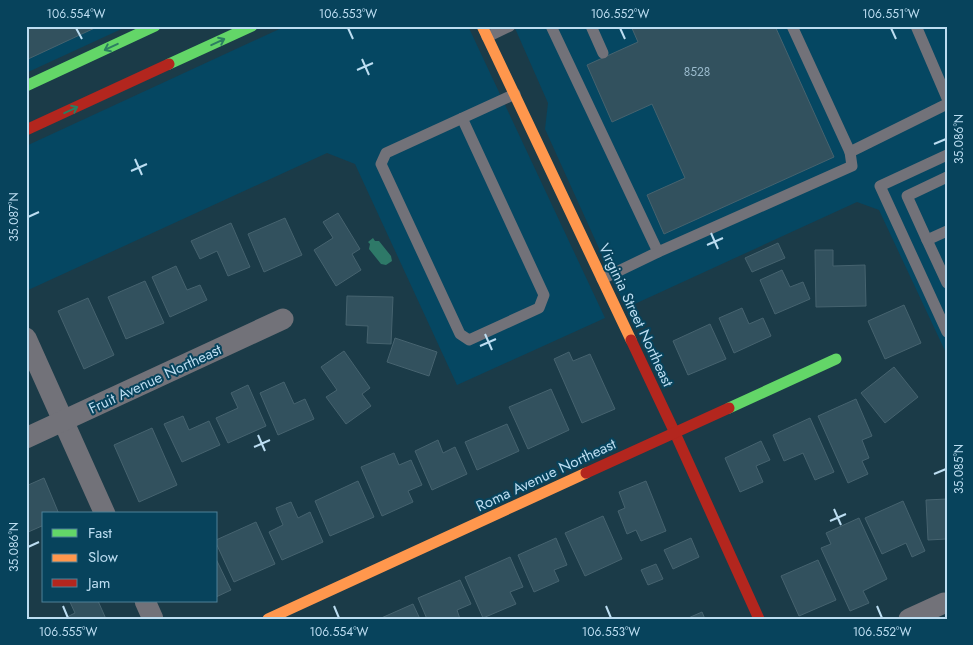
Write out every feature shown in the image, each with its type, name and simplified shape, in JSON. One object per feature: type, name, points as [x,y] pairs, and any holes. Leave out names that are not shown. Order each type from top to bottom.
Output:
[{"type":"street","points":[[26,86],[155,26]]},
{"type":"street","points":[[26,130],[252,26]]},
{"type":"street","name":"Virginia Street Northeast","points":[[485,32],[675,433],[759,619]]},
{"type":"street","name":"Fruit Avenue Northeast","points":[[26,438],[283,319]]},
{"type":"street","points":[[26,338],[104,512]]},
{"type":"street","name":"Roma Avenue Northeast","points":[[268,619],[836,359]]},
{"type":"street","points":[[145,602],[153,619]]},
{"type":"street","points":[[909,619],[944,602]]},
{"type":"lane","points":[[485,32],[510,26]]},
{"type":"lane","points":[[551,26],[658,252]]},
{"type":"lane","points":[[591,26],[603,53]]},
{"type":"lane","points":[[602,279],[658,252],[852,166],[850,152],[792,26]]},
{"type":"lane","points":[[916,26],[947,98]]},
{"type":"lane","points":[[462,118],[544,294],[539,308],[469,340],[460,334],[381,164],[386,153],[514,94]]},
{"type":"lane","points":[[850,152],[947,104]]},
{"type":"lane","points":[[947,155],[880,186],[947,332]]},
{"type":"lane","points":[[947,177],[907,196],[947,284]]},
{"type":"lane","points":[[927,240],[947,231]]},
{"type":"shaded area","points":[[26,26],[128,26],[26,73]]},
{"type":"shaded area","points":[[286,26],[468,26],[605,318],[457,385],[355,164],[327,153],[26,291],[26,146]]},
{"type":"shaded area","points":[[514,26],[947,26],[947,355],[879,210],[857,202],[626,308],[545,129],[548,103]]},
{"type":"shaded area","points":[[373,238],[375,241],[379,241],[391,256],[392,261],[386,265],[381,264],[369,249],[370,244],[368,242]]},
{"type":"building","points":[[26,26],[99,26],[26,60]]},
{"type":"building","points":[[631,26],[747,26],[749,29],[756,26],[775,26],[834,157],[664,234],[647,195],[685,178],[652,104],[612,122],[587,65],[638,42]]},
{"type":"building","points":[[338,213],[360,249],[352,254],[361,270],[336,286],[314,250],[333,238],[323,222]]},
{"type":"building","points":[[285,218],[302,255],[264,272],[248,234]]},
{"type":"building","points":[[231,223],[250,267],[228,276],[217,251],[200,259],[191,241]]},
{"type":"building","points":[[778,243],[785,258],[752,272],[745,258]]},
{"type":"building","points":[[815,250],[833,250],[833,266],[865,265],[866,306],[816,307]]},
{"type":"building","points":[[176,266],[187,290],[200,285],[207,300],[170,317],[152,277]]},
{"type":"building","points":[[782,270],[790,287],[803,282],[810,299],[775,314],[760,280]]},
{"type":"building","points":[[145,281],[164,323],[126,339],[108,297]]},
{"type":"building","points":[[347,296],[393,297],[391,344],[367,343],[368,326],[346,325]]},
{"type":"building","points":[[88,298],[114,355],[84,369],[58,311]]},
{"type":"building","points":[[904,305],[921,343],[885,359],[868,321]]},
{"type":"building","points":[[742,308],[749,324],[763,318],[771,336],[734,353],[719,318]]},
{"type":"building","points":[[710,324],[726,359],[688,375],[673,341]]},
{"type":"building","points":[[395,338],[437,352],[429,376],[387,362]]},
{"type":"building","points":[[344,351],[370,388],[362,394],[371,406],[346,424],[326,397],[337,390],[321,367]]},
{"type":"building","points":[[569,352],[573,361],[590,354],[615,409],[582,423],[554,359]]},
{"type":"building","points":[[894,367],[918,397],[885,423],[861,393]]},
{"type":"building","points":[[284,382],[294,404],[305,399],[314,419],[278,435],[260,393]]},
{"type":"building","points":[[248,385],[266,426],[228,443],[216,418],[238,408],[231,393]]},
{"type":"building","points":[[551,389],[569,430],[528,449],[509,407]]},
{"type":"building","points":[[856,399],[872,436],[862,440],[869,458],[862,461],[868,474],[848,483],[818,416]]},
{"type":"building","points":[[183,416],[189,430],[209,421],[220,445],[182,462],[164,424]]},
{"type":"building","points":[[810,418],[834,472],[815,480],[803,453],[784,461],[773,435]]},
{"type":"building","points":[[507,424],[519,451],[477,470],[465,442]]},
{"type":"building","points":[[152,428],[177,485],[139,502],[114,445]]},
{"type":"building","points":[[438,440],[443,453],[455,447],[467,474],[432,490],[415,451]]},
{"type":"building","points":[[761,441],[770,460],[756,466],[763,482],[740,492],[725,458]]},
{"type":"building","points":[[394,453],[399,465],[411,460],[422,485],[408,491],[413,502],[382,516],[361,467]]},
{"type":"building","points":[[44,478],[58,512],[42,512],[42,526],[26,533],[26,486]]},
{"type":"building","points":[[358,481],[374,517],[330,536],[315,501]]},
{"type":"building","points":[[646,481],[666,531],[641,541],[636,530],[627,534],[618,511],[625,508],[619,492]]},
{"type":"building","points":[[947,499],[947,539],[928,540],[926,500]]},
{"type":"building","points":[[903,501],[925,551],[912,557],[906,543],[882,554],[865,518]]},
{"type":"building","points":[[291,502],[298,518],[310,512],[323,542],[282,560],[269,532],[283,525],[276,508]]},
{"type":"building","points":[[603,516],[622,559],[585,576],[565,533]]},
{"type":"building","points":[[859,518],[887,579],[863,591],[869,603],[850,611],[821,548],[831,544],[826,533]]},
{"type":"building","points":[[256,522],[275,564],[234,582],[218,547],[218,539]]},
{"type":"building","points":[[556,538],[567,565],[554,570],[559,581],[534,592],[518,555]]},
{"type":"building","points":[[691,538],[699,557],[673,569],[664,550]]},
{"type":"building","points":[[510,557],[523,587],[510,592],[516,604],[483,618],[465,577]]},
{"type":"building","points":[[818,560],[836,600],[799,616],[781,576]]},
{"type":"building","points":[[218,563],[231,590],[218,596]]},
{"type":"building","points":[[656,564],[663,579],[648,585],[641,570]]},
{"type":"building","points":[[460,580],[471,604],[457,610],[460,619],[427,619],[418,598]]},
{"type":"building","points":[[70,602],[98,602],[106,619],[63,619],[75,613]]},
{"type":"building","points":[[413,604],[420,619],[379,619]]},
{"type":"building","points":[[702,612],[705,619],[686,619]]},
{"type":"traffic: fast","points":[[26,86],[155,26]]},
{"type":"traffic: fast","points":[[169,64],[252,26]]},
{"type":"traffic: fast","points":[[729,408],[836,359]]},
{"type":"traffic: slow","points":[[482,26],[631,340]]},
{"type":"traffic: slow","points":[[268,619],[586,473]]},
{"type":"traffic: jam","points":[[26,130],[169,64]]},
{"type":"traffic: jam","points":[[631,340],[759,619]]},
{"type":"traffic: jam","points":[[586,473],[729,408]]}]
